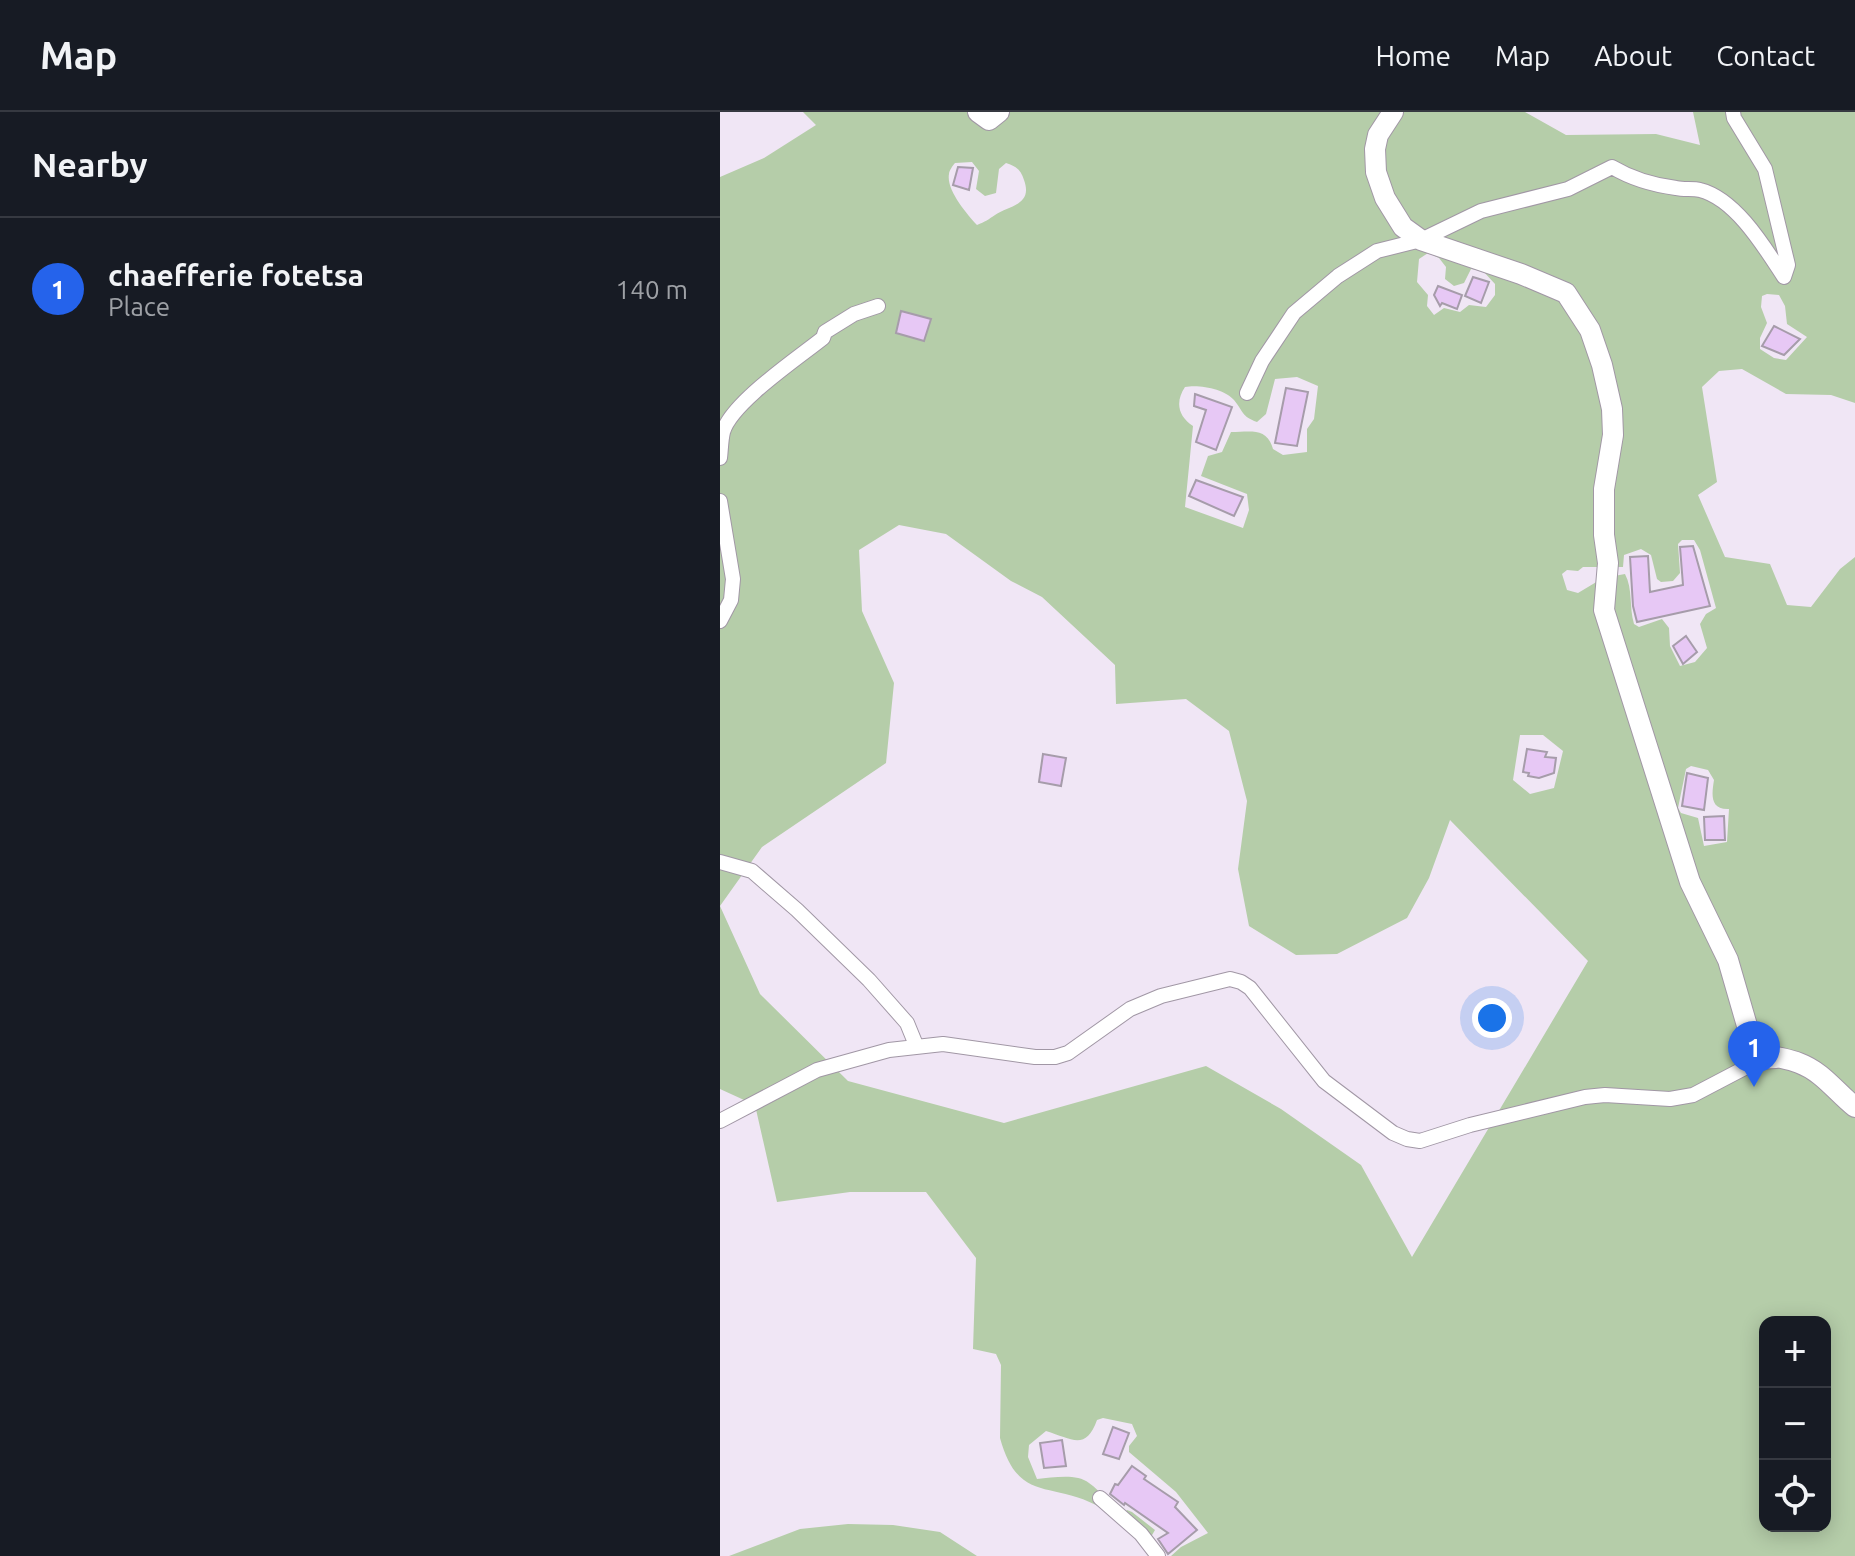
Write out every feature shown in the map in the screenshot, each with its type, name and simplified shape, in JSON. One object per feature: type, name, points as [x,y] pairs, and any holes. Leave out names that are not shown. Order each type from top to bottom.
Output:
[{"type":"street","points":[[1393,112],[1378,135],[1376,172],[1385,198],[1403,227],[1421,240],[1566,293],[1590,330],[1612,409],[1613,435],[1604,489],[1604,535],[1608,563],[1604,610],[1690,882],[1728,960],[1752,1043],[1759,1052],[1800,1063],[1836,1087],[1855,1107]]},
{"type":"street","points":[[1247,393],[1262,361],[1294,313],[1338,276],[1377,251],[1421,240],[1481,211],[1568,189],[1612,167],[1631,178],[1678,189],[1698,189],[1718,196],[1759,238],[1784,277],[1788,265],[1765,169],[1733,112]]},
{"type":"street","points":[[720,458],[723,431],[731,417],[767,381],[823,338],[825,332],[854,314],[878,306]]},
{"type":"street","points":[[720,501],[733,579],[731,600],[720,621]]},
{"type":"street","points":[[720,862],[752,871],[797,910],[869,980],[907,1023],[916,1045]]},
{"type":"street","points":[[720,1121],[817,1070],[916,1045],[963,1045],[1035,1057],[1055,1057],[1076,1049],[1122,1014],[1146,1002],[1230,979],[1250,988],[1324,1081],[1393,1133],[1420,1141],[1470,1125],[1585,1097],[1605,1095],[1670,1099],[1693,1095],[1756,1062],[1800,1063]]},
{"type":"street","points":[[1100,1498],[1141,1534],[1158,1556]]},
{"type":"green space","points":[[803,112],[1525,112],[1566,135],[1656,134],[1700,145],[1693,112],[1855,112],[1855,403],[1831,395],[1786,394],[1742,369],[1719,371],[1702,387],[1717,482],[1698,495],[1725,557],[1770,564],[1787,605],[1811,607],[1840,569],[1855,557],[1855,1556],[1171,1556],[1208,1533],[1176,1492],[1129,1452],[1129,1446],[1137,1436],[1132,1424],[1103,1418],[1097,1420],[1093,1430],[1083,1439],[1071,1439],[1046,1431],[1029,1445],[1028,1457],[1037,1479],[1064,1477],[1084,1480],[1123,1514],[1127,1510],[1132,1512],[1155,1530],[1148,1542],[1151,1556],[1103,1509],[1079,1498],[1037,1487],[1016,1473],[1007,1459],[1000,1438],[1001,1365],[996,1354],[973,1349],[976,1258],[926,1192],[850,1192],[777,1202],[755,1105],[720,1089],[720,906],[720,177],[764,158],[816,125]],"holes":[[[972,162],[979,171],[976,189],[985,196],[996,193],[999,169],[1006,163],[1010,164],[1018,169],[1024,180],[1025,195],[1018,203],[977,225],[951,187],[949,173],[955,163]],[[1428,253],[1439,258],[1446,267],[1445,279],[1454,286],[1464,283],[1471,269],[1483,271],[1495,284],[1495,295],[1486,307],[1469,305],[1460,312],[1444,308],[1434,315],[1427,306],[1428,295],[1417,282],[1419,259]],[[1779,295],[1785,306],[1787,324],[1807,337],[1786,360],[1774,358],[1760,349],[1760,338],[1767,323],[1761,307],[1762,296]],[[1297,377],[1318,386],[1314,419],[1307,429],[1307,452],[1283,455],[1273,449],[1262,434],[1231,432],[1222,452],[1208,456],[1201,476],[1247,494],[1249,510],[1243,528],[1185,507],[1193,426],[1184,418],[1180,408],[1185,387],[1204,387],[1225,393],[1245,416],[1257,422],[1266,414],[1275,379]],[[899,525],[946,534],[1011,581],[1042,597],[1115,665],[1116,704],[1186,699],[1229,731],[1247,801],[1238,869],[1249,926],[1296,955],[1337,954],[1407,918],[1429,878],[1450,820],[1588,961],[1412,1257],[1361,1165],[1281,1109],[1206,1066],[1004,1123],[848,1081],[760,994],[720,906],[762,847],[886,763],[894,683],[862,611],[859,550]],[[1682,540],[1694,540],[1700,550],[1716,608],[1706,614],[1700,624],[1707,648],[1695,662],[1680,666],[1670,646],[1669,628],[1662,619],[1639,627],[1634,624],[1625,574],[1603,578],[1578,593],[1567,590],[1562,574],[1583,567],[1623,567],[1624,555],[1641,549],[1651,555],[1657,579],[1661,582],[1673,581],[1680,573],[1678,544]],[[1520,735],[1543,735],[1563,751],[1554,788],[1530,794],[1513,780]],[[1691,766],[1708,770],[1714,780],[1715,804],[1729,809],[1727,842],[1704,846],[1698,818],[1681,813],[1678,808],[1686,769]]]},
{"type":"green space","points":[[848,1524],[893,1525],[940,1532],[977,1556],[729,1556],[800,1529]]},
{"type":"building","points":[[958,167],[973,168],[969,190],[953,185]]},
{"type":"building","points":[[1473,277],[1489,282],[1481,303],[1465,296]]},
{"type":"building","points":[[1438,286],[1462,295],[1457,309],[1442,303],[1440,306],[1434,295]]},
{"type":"building","points":[[901,311],[931,319],[924,341],[896,333]]},
{"type":"building","points":[[1774,326],[1800,339],[1784,355],[1762,346]]},
{"type":"building","points":[[1286,388],[1308,392],[1297,446],[1275,443]]},
{"type":"building","points":[[1195,394],[1232,407],[1216,450],[1196,442],[1206,410],[1194,406]]},
{"type":"building","points":[[1196,480],[1243,497],[1234,516],[1189,496]]},
{"type":"building","points":[[1693,546],[1710,606],[1637,622],[1630,557],[1648,556],[1650,592],[1683,585],[1680,547]]},
{"type":"building","points":[[1686,636],[1697,652],[1683,664],[1673,646]]},
{"type":"building","points":[[1527,749],[1547,752],[1545,757],[1556,758],[1554,773],[1539,778],[1523,772]]},
{"type":"building","points":[[1043,754],[1066,758],[1061,786],[1039,782]]},
{"type":"building","points":[[1687,773],[1708,778],[1704,810],[1682,806]]},
{"type":"building","points":[[1724,816],[1725,840],[1705,840],[1704,817]]},
{"type":"building","points":[[1113,1427],[1129,1433],[1119,1459],[1103,1454]]},
{"type":"building","points":[[1062,1440],[1066,1466],[1044,1468],[1040,1443]]},
{"type":"building","points":[[1132,1466],[1146,1476],[1144,1479],[1178,1502],[1175,1507],[1197,1530],[1168,1554],[1158,1539],[1168,1533],[1110,1494]]},
{"type":"place","name":"chaefferie fotetsa","points":[[1754,1087]]}]
